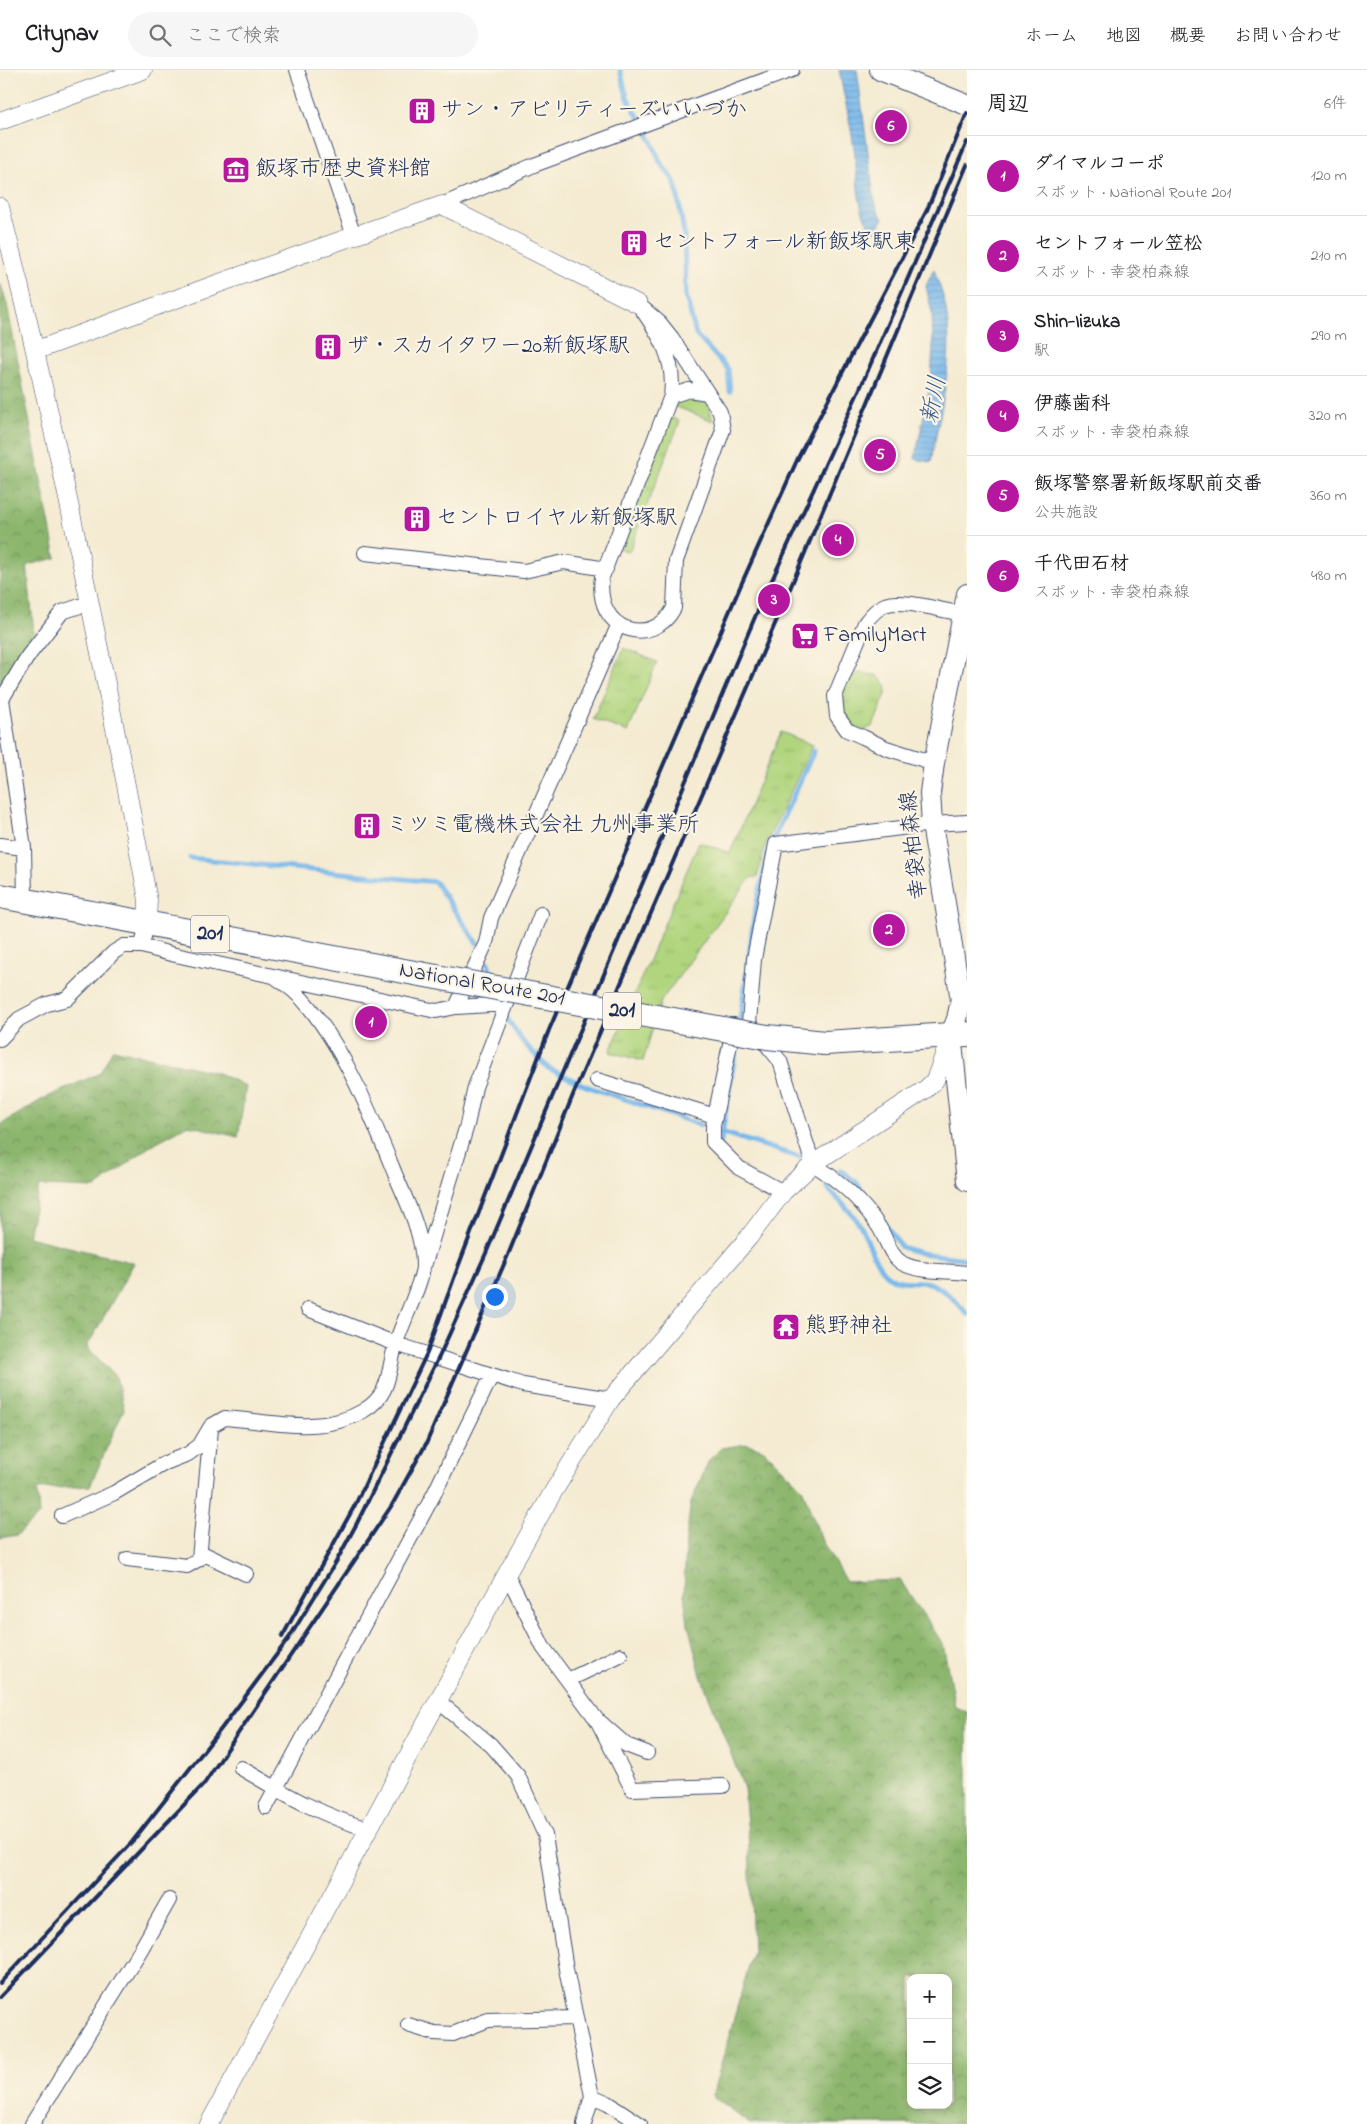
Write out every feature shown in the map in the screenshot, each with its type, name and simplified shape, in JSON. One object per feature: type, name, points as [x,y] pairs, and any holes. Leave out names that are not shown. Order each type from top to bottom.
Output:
[{"type":"highway","name":"National Route 201","points":[[0,896],[767,1037],[825,1043],[959,1034]]},
{"type":"main road","points":[[880,70],[967,105]]},
{"type":"main road","name":"幸袋柏森線","points":[[967,594],[965,614],[934,762],[930,793],[932,824],[960,1000],[957,1019],[967,1181]]},
{"type":"street","points":[[0,121],[143,70]]},
{"type":"street","points":[[297,70],[354,236]]},
{"type":"street","points":[[37,350],[214,284],[442,205],[534,165],[792,70]]},
{"type":"street","points":[[442,205],[638,304],[660,323],[672,338],[720,412],[723,430],[676,561],[674,608],[664,620],[646,629],[618,626],[605,611],[600,590],[606,568],[671,396],[670,365],[666,348],[638,304]]},
{"type":"street","points":[[0,207],[37,350],[148,900],[142,946]]},
{"type":"street","points":[[671,396],[689,390],[707,393]]},
{"type":"street","points":[[365,553],[524,570],[564,562],[606,568]]},
{"type":"street","points":[[25,900],[24,848],[1,700],[28,656],[62,612],[89,603]]},
{"type":"street","points":[[934,762],[886,748],[847,730],[837,716],[835,696],[865,623],[872,614],[884,605],[900,603],[965,614]]},
{"type":"street","points":[[456,1007],[486,943],[491,918],[618,626]]},
{"type":"street","points":[[967,822],[932,824],[776,844],[754,958],[749,1023],[780,1061],[813,1164],[829,1174],[857,1197],[881,1230],[891,1252],[902,1264],[967,1273]]},
{"type":"street","points":[[0,844],[24,848]]},
{"type":"street","points":[[62,1516],[114,1493],[165,1463],[188,1454],[199,1446],[212,1426],[225,1418],[321,1425],[344,1420],[364,1411],[384,1393],[396,1344],[424,1266],[467,1125],[475,1087],[541,914]]},
{"type":"street","points":[[0,1039],[18,1019],[47,1004],[67,999],[114,952],[124,946],[142,946],[275,977],[436,1011],[456,1007],[507,1004]]},
{"type":"street","points":[[275,977],[296,992],[310,1008],[347,1066],[367,1104],[410,1210],[424,1266]]},
{"type":"street","points":[[749,1023],[734,1022],[715,1116],[712,1142],[739,1168],[783,1192]]},
{"type":"street","points":[[209,2124],[505,1577],[553,1492],[611,1399],[749,1237],[783,1192],[813,1164],[926,1089],[935,1080],[959,1034]]},
{"type":"street","points":[[597,1080],[715,1116]]},
{"type":"street","points":[[308,1309],[396,1344],[523,1385],[611,1399]]},
{"type":"street","points":[[266,1807],[430,1502],[492,1375]]},
{"type":"street","points":[[127,1559],[187,1566],[199,1559],[212,1426]]},
{"type":"street","points":[[200,1552],[246,1574]]},
{"type":"street","points":[[505,1577],[511,1582],[543,1647],[597,1720],[632,1790],[723,1786]]},
{"type":"street","points":[[568,1680],[620,1654]]},
{"type":"street","points":[[438,1701],[491,1745],[518,1776],[545,1835],[575,2018],[592,2096],[584,2124]]},
{"type":"street","points":[[597,1720],[626,1745],[647,1753]]},
{"type":"street","points":[[242,1768],[277,1789],[345,1823],[369,1830]]},
{"type":"street","points":[[32,2124],[140,1951],[169,1900]]},
{"type":"street","points":[[408,2025],[434,2033],[453,2034],[488,2020],[575,2018]]},
{"type":"street","points":[[592,2096],[608,2103],[640,2124]]},
{"type":"green space","points":[[0,282],[7,305],[56,558],[27,565],[34,634],[0,689]]},
{"type":"green space","points":[[692,397],[708,403],[713,421],[674,406],[680,400]]},
{"type":"green space","points":[[670,417],[680,421],[629,552],[619,548]]},
{"type":"green space","points":[[624,648],[657,662],[628,732],[593,719]]},
{"type":"green space","points":[[859,673],[877,675],[887,686],[886,694],[873,726],[863,731],[850,722],[842,707],[843,694],[849,677]]},
{"type":"green space","points":[[781,732],[813,745],[765,846],[757,878],[751,877],[661,1001],[643,1061],[610,1052],[699,842],[730,853]]},
{"type":"green space","points":[[113,1049],[218,1073],[246,1086],[238,1137],[188,1125],[153,1144],[95,1188],[39,1186],[28,1237],[134,1263],[87,1347],[116,1377],[124,1409],[90,1486],[37,1489],[39,1515],[17,1535],[0,1538],[0,1125],[41,1100],[100,1073]]},
{"type":"green space","points":[[748,1444],[764,1450],[802,1488],[822,1541],[846,1582],[900,1580],[943,1644],[955,1707],[967,1712],[967,2124],[750,2124],[712,2096],[753,1951],[749,1846],[744,1788],[701,1676],[688,1624],[684,1595],[686,1540],[691,1502],[709,1460],[721,1448]]},
{"type":"water","points":[[839,70],[857,70],[874,198],[877,209],[883,219],[874,233],[863,214],[860,203],[854,147]]},
{"type":"water","name":"新川","points":[[934,269],[945,305],[949,348],[942,405],[931,462],[915,459],[931,381],[932,313],[926,286]]},
{"type":"waterway","points":[[620,70],[627,97],[652,141],[660,162],[674,181],[684,233],[686,296],[696,335],[728,369],[730,391]]},
{"type":"waterway","points":[[772,842],[814,751]]},
{"type":"waterway","points":[[739,1027],[755,912],[768,853]]},
{"type":"waterway","points":[[190,858],[435,882],[477,943]]},
{"type":"waterway","points":[[488,963],[493,982]]},
{"type":"waterway","points":[[506,1017],[523,1042],[548,1068],[586,1086],[700,1125]]},
{"type":"waterway","points":[[720,1145],[736,1050]]},
{"type":"waterway","points":[[721,1132],[799,1157]]},
{"type":"waterway","points":[[840,1170],[856,1182],[901,1247],[921,1253],[967,1259]]},
{"type":"waterway","points":[[827,1188],[860,1225],[878,1265],[887,1275],[898,1280],[932,1284],[951,1297],[967,1314]]},
{"type":"railway","points":[[282,1637],[355,1505],[427,1353],[549,1030],[740,587],[798,458],[927,210],[967,113]]},
{"type":"railway","points":[[0,1983],[132,1842],[221,1729],[289,1638],[336,1562],[357,1523],[439,1357],[487,1251],[755,617],[862,384],[967,142]]},
{"type":"railway","points":[[0,1997],[204,1784],[392,1505],[426,1444],[784,603],[967,165]]},
{"type":"place","name":"サン・アビリティーズいいづか","points":[[422,111]]},
{"type":"place","name":"千代田石材","points":[[891,126]]},
{"type":"place","name":"飯塚市歴史資料館","points":[[236,170]]},
{"type":"place","name":"セントフォール新飯塚駅東","points":[[634,243]]},
{"type":"place","name":"ザ・スカイタワー20新飯塚駅","points":[[328,347]]},
{"type":"place","name":"飯塚警察署新飯塚駅前交番","points":[[880,455]]},
{"type":"place","name":"セントロイヤル新飯塚駅","points":[[417,519]]},
{"type":"place","name":"伊藤歯科","points":[[838,540]]},
{"type":"place","name":"Shin-Iizuka","points":[[774,600]]},
{"type":"place","name":"FamilyMart","points":[[805,636]]},
{"type":"place","name":"ミツミ電機株式会社 九州事業所","points":[[367,826]]},
{"type":"place","name":"セントフォール笠松","points":[[889,930]]},
{"type":"place","name":"ダイマルコーポ","points":[[371,1022]]},
{"type":"place","name":"熊野神社","points":[[786,1327]]}]
